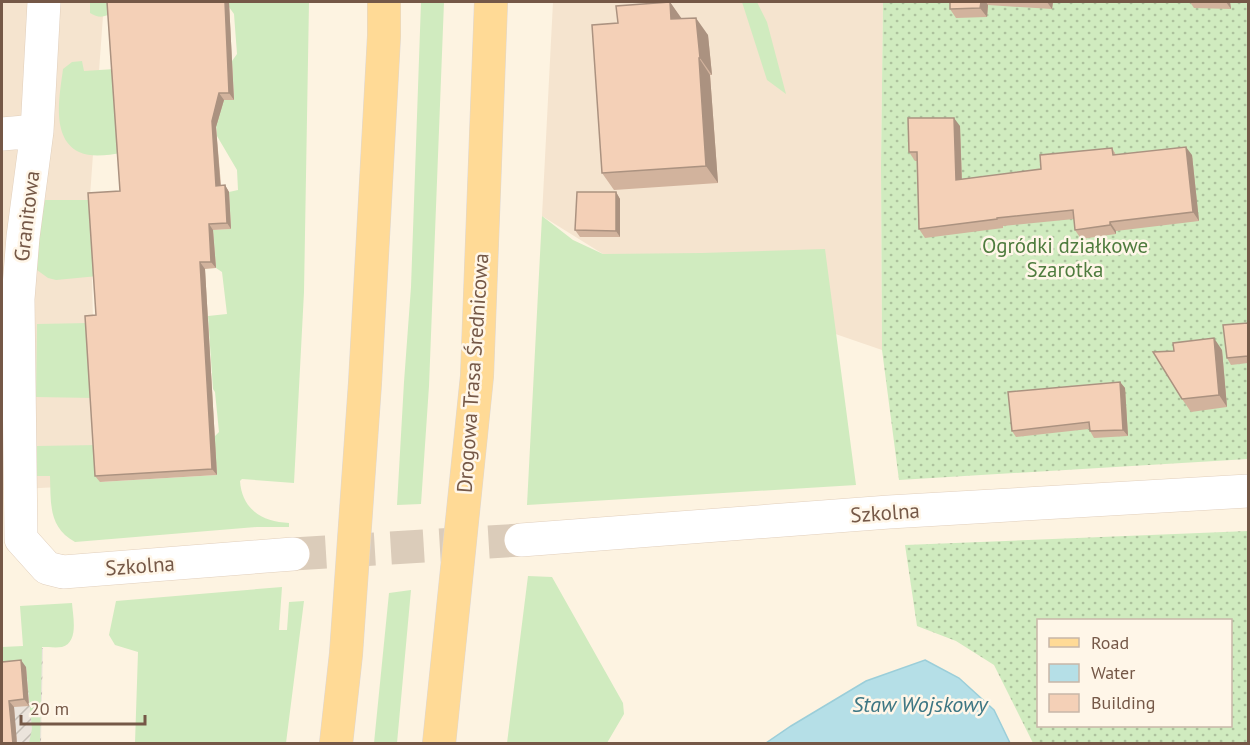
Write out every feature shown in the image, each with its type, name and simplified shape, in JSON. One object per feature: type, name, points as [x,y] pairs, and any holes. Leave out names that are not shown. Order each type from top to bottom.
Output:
[{"type":"main road","points":[[336,744],[346,654],[364,395],[384,2]]},
{"type":"main road","name":"Drogowa Trasa Średnicowa","points":[[439,744],[477,376],[491,2]]},
{"type":"street","name":"Granitowa","points":[[11,543],[18,299],[23,237],[37,131],[44,2]]},
{"type":"street","points":[[2,134],[37,131]]},
{"type":"street","name":"Szkolna","points":[[521,540],[889,512],[1248,491]]},
{"type":"street","name":"Szkolna","points":[[11,543],[47,568],[63,572],[293,554]]},
{"type":"shaded area","points":[[2,2],[104,2],[90,196],[97,485],[2,490]]},
{"type":"shaded area","points":[[553,2],[883,2],[882,350],[603,254],[542,216]]},
{"type":"shaded area","points":[[2,648],[43,648],[41,743],[2,743]]},
{"type":"green space","points":[[90,2],[111,2],[112,12],[104,16],[93,15],[90,13]]},
{"type":"green space","points":[[229,2],[309,2],[304,292],[294,483],[242,479],[240,481],[245,500],[250,507],[263,517],[289,523],[289,527],[257,527],[75,542],[66,536],[55,522],[51,505],[50,476],[37,476],[37,446],[98,445],[100,482],[217,475],[214,437],[219,432],[213,389],[208,316],[227,314],[222,272],[216,268],[213,230],[231,229],[229,192],[238,190],[237,170],[217,136],[214,101],[234,99],[232,61],[237,54],[234,14],[229,7]]},
{"type":"green space","points":[[421,2],[444,2],[429,386],[421,504],[397,505],[411,287]]},
{"type":"green space","points":[[742,2],[757,2],[767,22],[786,94],[767,80]]},
{"type":"green space","name":"Ogródki działkowe Szarotka","points":[[883,2],[1248,2],[1248,459],[899,480],[882,350]]},
{"type":"green space","points":[[82,61],[84,71],[115,69],[122,153],[100,156],[84,154],[70,145],[64,137],[59,115],[63,69],[72,62]]},
{"type":"green space","points":[[45,200],[92,200],[98,276],[56,280],[48,278],[37,270],[39,226]]},
{"type":"green space","points":[[542,216],[573,240],[603,254],[825,249],[856,485],[527,505]]},
{"type":"green space","points":[[89,323],[94,398],[36,397],[37,324]]},
{"type":"green space","points":[[1248,531],[1248,743],[1033,743],[994,665],[956,641],[917,626],[905,545]]},
{"type":"green space","points":[[528,576],[552,577],[623,703],[624,714],[607,743],[507,743]]},
{"type":"green space","points":[[282,587],[279,630],[287,630],[289,602],[304,601],[286,743],[135,743],[138,652],[115,645],[109,635],[116,601]]},
{"type":"green space","points":[[411,590],[397,743],[374,743],[389,593]]},
{"type":"green space","points":[[72,603],[74,628],[71,640],[62,647],[42,647],[40,743],[29,743],[32,729],[26,667],[2,669],[2,647],[23,646],[20,606]]},
{"type":"water","name":"Staw Wojskowy","points":[[925,660],[959,678],[994,710],[1010,743],[766,743],[866,681]]},
{"type":"building","points":[[107,2],[225,2],[229,93],[219,93],[212,121],[216,186],[225,185],[227,223],[209,224],[211,262],[200,262],[212,469],[95,476],[85,316],[96,315],[88,193],[120,191]]},
{"type":"building","points":[[670,2],[671,19],[696,18],[706,166],[602,173],[592,25],[618,23],[616,6]]},
{"type":"building","points":[[950,2],[981,2],[980,8],[950,9]]},
{"type":"building","points":[[908,118],[954,118],[956,180],[1041,169],[1040,155],[1112,148],[1113,155],[1186,147],[1193,212],[1110,222],[1110,225],[1075,230],[1073,210],[919,229],[917,152],[909,152]]},
{"type":"building","points":[[577,192],[616,192],[616,231],[575,230]]},
{"type":"building","points":[[1248,323],[1248,356],[1227,358],[1223,325]]},
{"type":"building","points":[[1214,338],[1219,395],[1182,399],[1153,352],[1174,351],[1173,343]]},
{"type":"building","points":[[1120,382],[1123,430],[1090,431],[1089,422],[1012,431],[1008,392]]},
{"type":"building","points":[[21,660],[24,699],[9,701],[13,744],[2,744],[2,662]]},
{"type":"tunnel","points":[[293,554],[521,540]]}]
